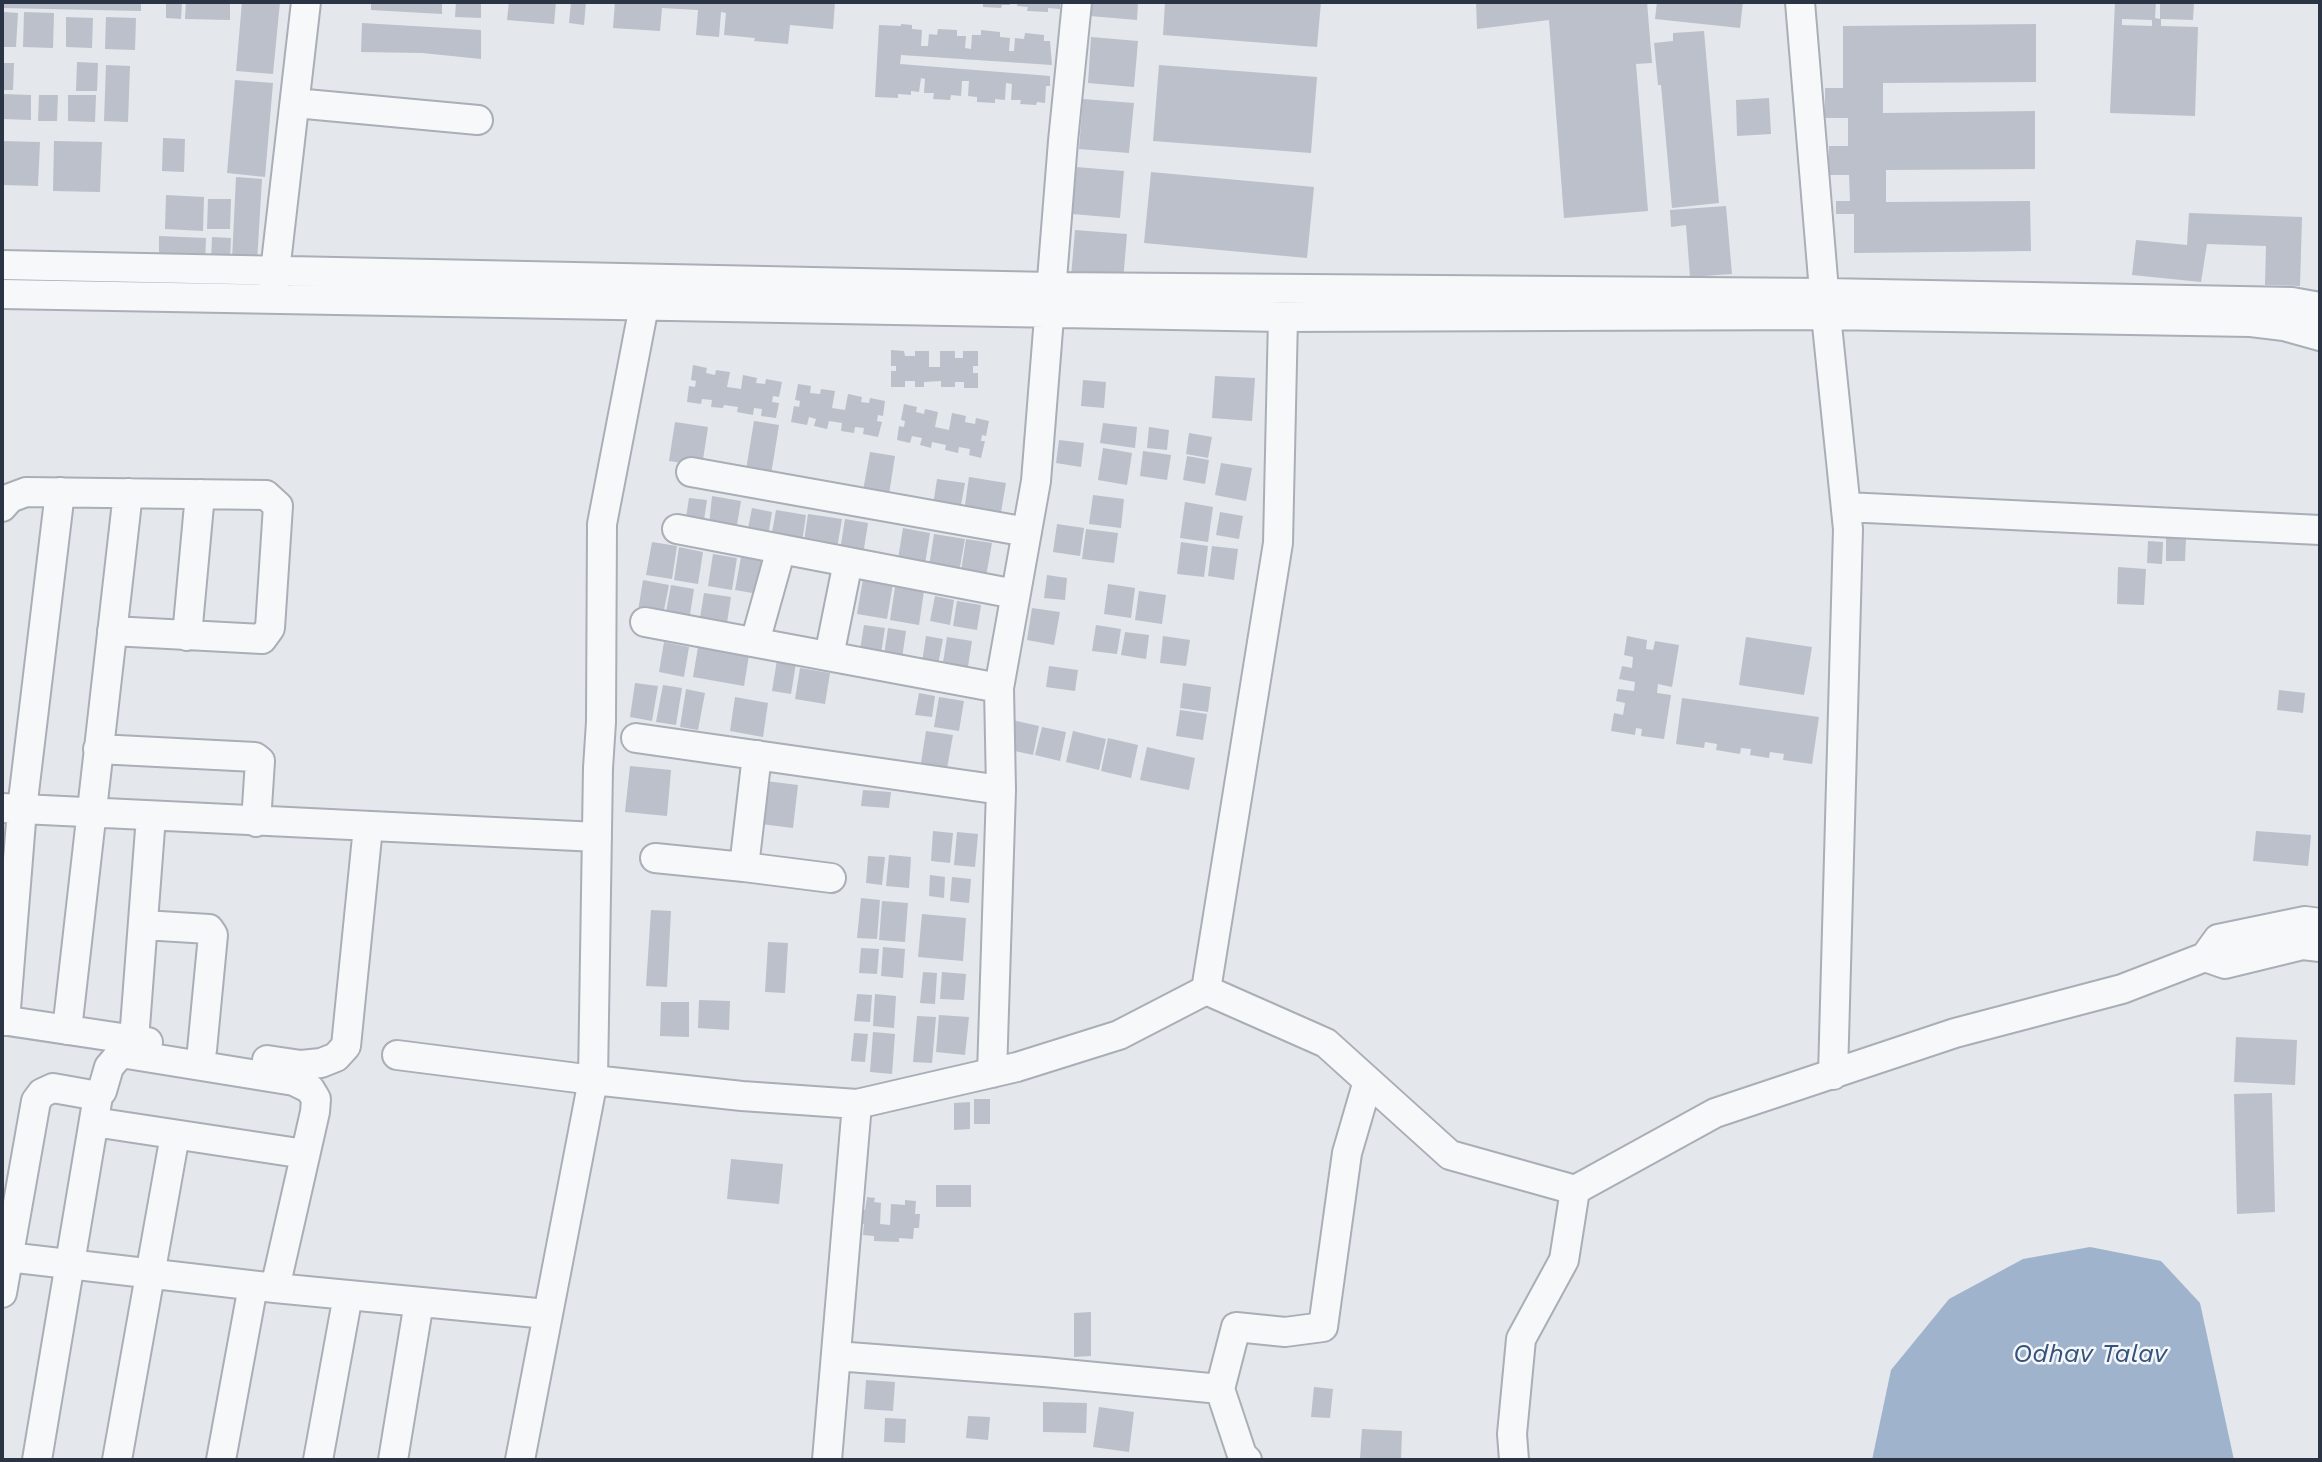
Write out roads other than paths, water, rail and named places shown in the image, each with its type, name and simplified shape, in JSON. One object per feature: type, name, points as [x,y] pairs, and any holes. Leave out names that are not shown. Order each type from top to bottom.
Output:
[{"type":"street","points":[[272,299],[306,2]]},
{"type":"street","points":[[992,1073],[1000,790],[999,688],[1035,481],[1077,2]]},
{"type":"street","points":[[1800,2],[1825,304],[1848,529],[1833,1075]]},
{"type":"street","points":[[295,103],[478,120]]},
{"type":"street","points":[[2,265],[276,271],[1050,300],[1283,317],[1825,304],[2251,322],[2284,326],[2320,336]]},
{"type":"street","points":[[2,294],[645,306],[1050,300],[1825,304],[2292,302],[2320,307]]},
{"type":"street","points":[[520,1460],[593,1080],[601,722],[602,524],[645,306]]},
{"type":"street","points":[[1206,990],[1278,542],[1283,317]]},
{"type":"street","points":[[691,472],[1027,532]]},
{"type":"street","points":[[2,507],[10,498],[26,492],[266,495],[278,506],[270,628],[262,639],[112,631]]},
{"type":"street","points":[[60,492],[12,809],[4,1021],[301,1065],[321,1063],[336,1057],[345,1046],[368,827]]},
{"type":"street","points":[[67,1030],[128,494]]},
{"type":"street","points":[[187,636],[200,494]]},
{"type":"street","points":[[1846,507],[2320,530]]},
{"type":"street","points":[[677,529],[1015,594]]},
{"type":"street","points":[[755,642],[781,549]]},
{"type":"street","points":[[830,656],[848,562]]},
{"type":"street","points":[[645,622],[999,688]]},
{"type":"street","points":[[636,738],[1000,790]]},
{"type":"street","points":[[98,749],[255,757],[260,761],[256,822]]},
{"type":"street","points":[[744,867],[757,755]]},
{"type":"street","points":[[12,809],[597,837]]},
{"type":"street","points":[[134,1040],[151,816]]},
{"type":"street","points":[[655,858],[831,878]]},
{"type":"street","points":[[1206,990],[1326,1043],[1450,1155],[1575,1190],[1716,1112],[1955,1033],[2122,989],[2204,957],[2218,939],[2305,921],[2320,923]]},
{"type":"street","points":[[142,925],[209,929],[213,935],[202,1050]]},
{"type":"street","points":[[2204,957],[2225,964],[2303,945],[2320,947]]},
{"type":"street","points":[[397,1055],[742,1096],[858,1104],[992,1073],[1119,1035],[1206,990]]},
{"type":"street","points":[[37,1460],[96,1109],[109,1066],[121,1053],[294,1081],[310,1088],[316,1099],[305,1154],[264,1287],[221,1460]]},
{"type":"street","points":[[1247,1460],[1242,1455],[1220,1389],[1236,1326],[1285,1332],[1322,1326],[1347,1153],[1368,1081]]},
{"type":"street","points":[[2,1293],[36,1101],[42,1093],[53,1088],[96,1109],[174,1135],[305,1154]]},
{"type":"street","points":[[827,1460],[858,1104]]},
{"type":"street","points":[[117,1460],[174,1135]]},
{"type":"street","points":[[1514,1460],[1512,1434],[1521,1339],[1564,1259],[1575,1190]]},
{"type":"street","points":[[8,1257],[264,1287],[547,1314]]},
{"type":"street","points":[[318,1460],[348,1295]]},
{"type":"street","points":[[393,1460],[419,1302]]},
{"type":"street","points":[[836,1356],[1220,1389]]},
{"type":"water","name":"Odhav Talav","points":[[2090,1247],[2161,1261],[2200,1303],[2234,1460],[1872,1460],[1891,1370],[1949,1299],[2023,1259]]}]
